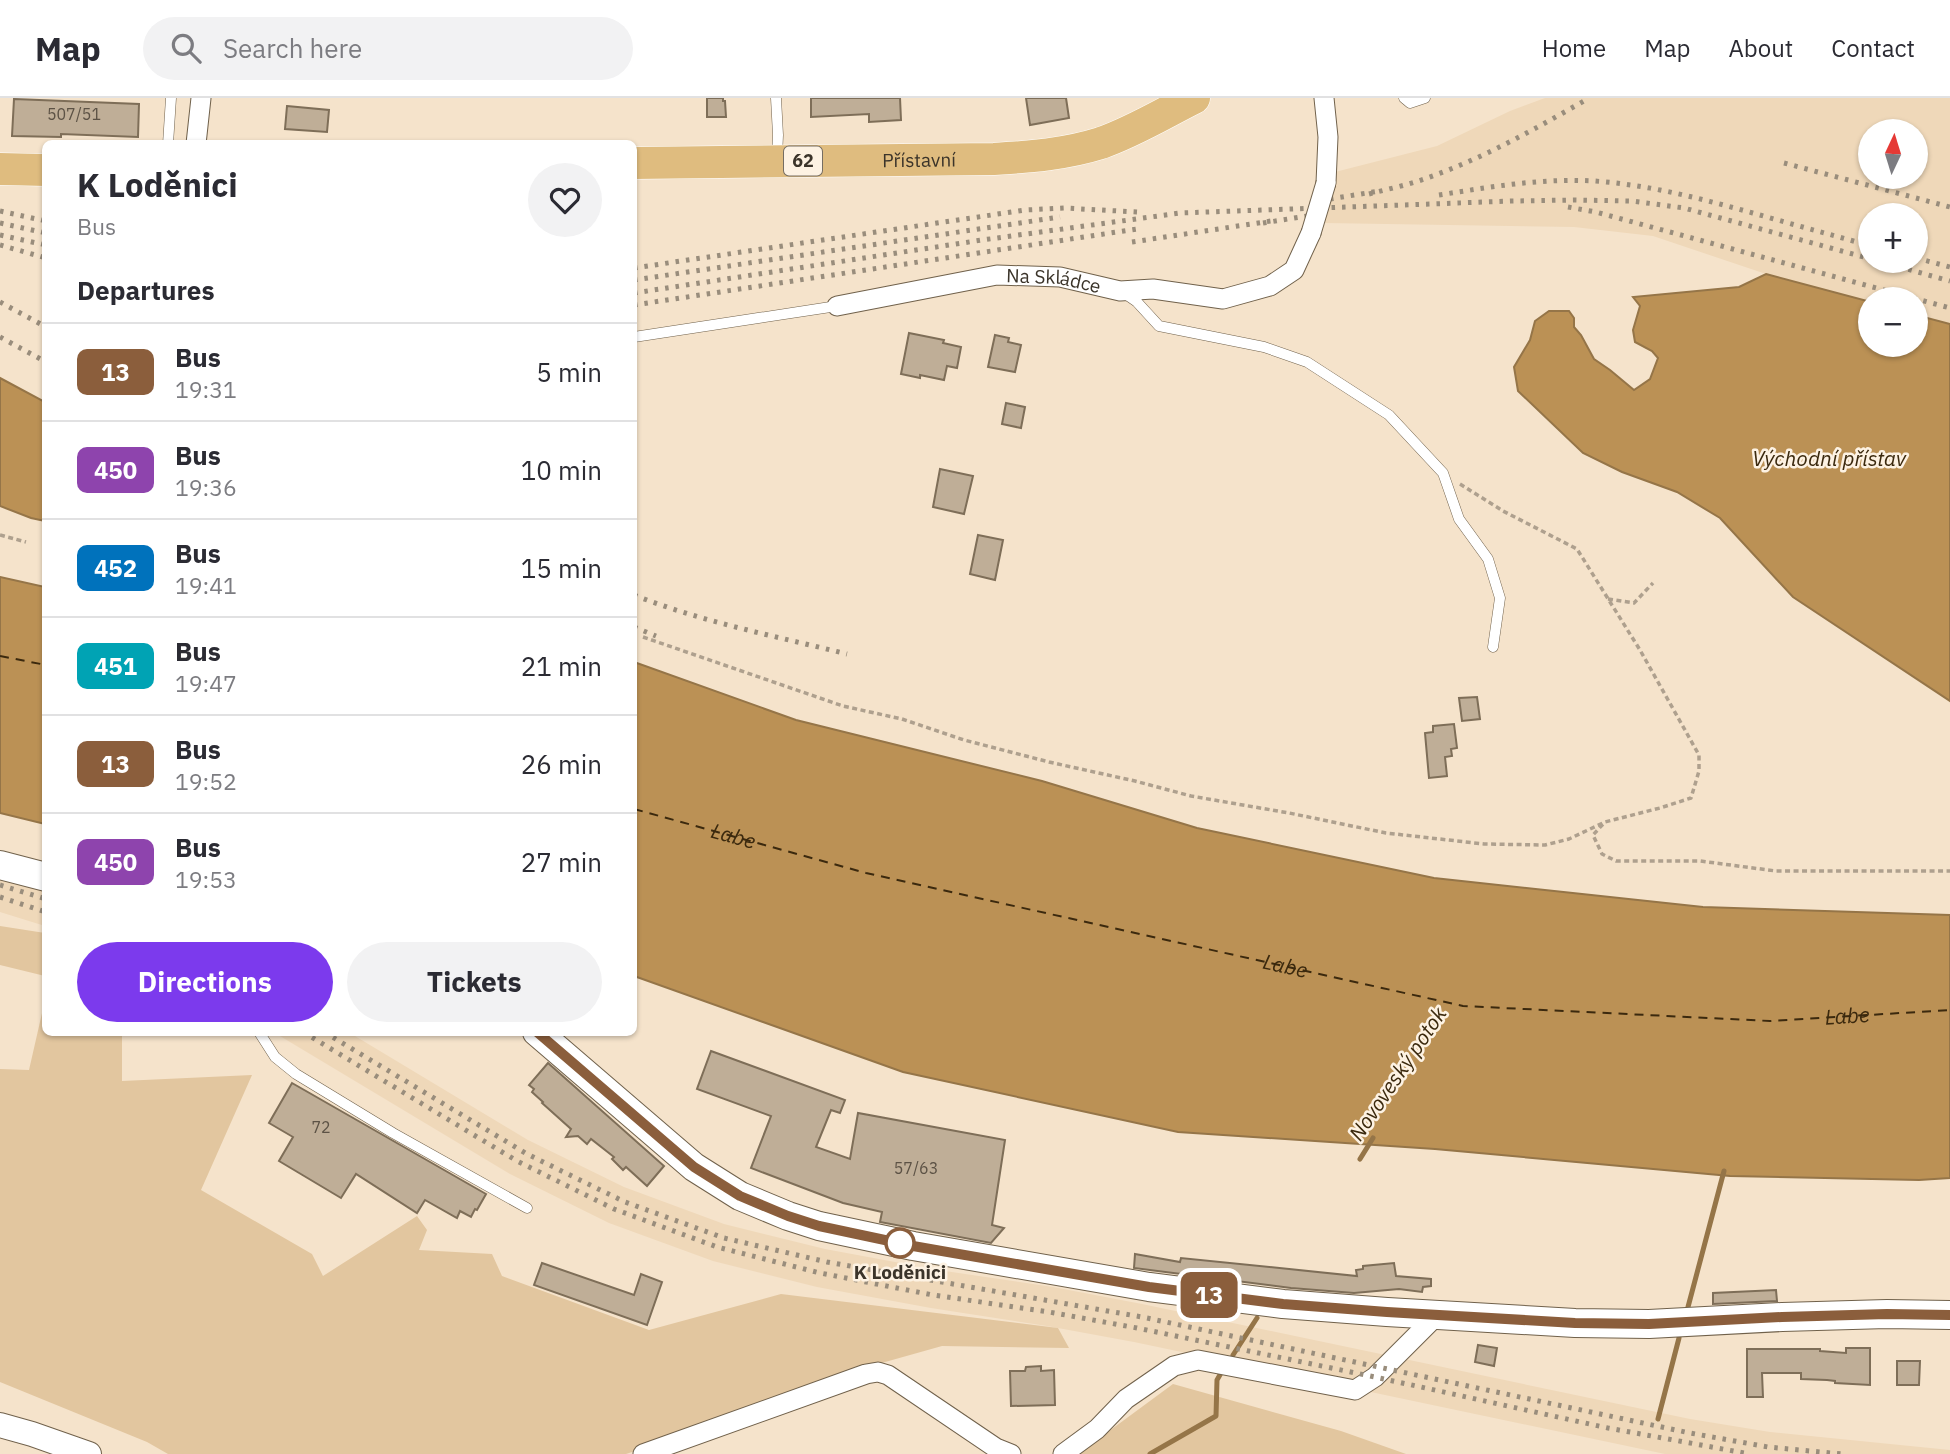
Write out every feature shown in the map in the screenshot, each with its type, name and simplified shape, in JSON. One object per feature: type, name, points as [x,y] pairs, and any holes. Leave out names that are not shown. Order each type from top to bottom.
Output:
[{"type":"main road","name":"Přístavní","points":[[637,163],[1031,157],[1067,152],[1102,142],[1194,98]]},
{"type":"main road","points":[[0,169],[42,170]]},
{"type":"main road","points":[[0,865],[42,876]]},
{"type":"main road","points":[[542,1036],[694,1167],[740,1196],[819,1226],[926,1248],[1149,1287],[1283,1304],[1437,1315],[1575,1323],[1649,1324],[1782,1317],[1950,1315]]},
{"type":"street","points":[[196,140],[201,98]]},
{"type":"street","name":"Na Skládce","points":[[837,306],[997,275],[1060,277],[1120,291],[1153,289],[1223,299],[1270,286],[1294,270],[1311,233],[1326,183],[1328,136],[1324,98]]},
{"type":"street","points":[[1063,1454],[1097,1429],[1126,1399],[1174,1366],[1198,1360],[1355,1390],[1375,1377],[1437,1315]]},
{"type":"street","points":[[643,1454],[878,1372],[888,1375],[996,1448],[1011,1454]]},
{"type":"street","points":[[0,1425],[89,1454]]},
{"type":"lane","points":[[168,140],[171,98]]},
{"type":"lane","points":[[776,98],[776,161]]},
{"type":"lane","points":[[1404,98],[1410,103],[1425,98]]},
{"type":"lane","points":[[1120,291],[1137,302],[1159,326],[1264,347],[1307,362],[1389,415],[1443,473],[1459,519],[1489,559],[1500,598],[1493,647]]},
{"type":"lane","name":"Na Skládce","points":[[637,337],[837,306]]},
{"type":"lane","points":[[261,1036],[275,1058],[296,1074],[393,1133],[527,1208]]},
{"type":"path","points":[[643,636],[843,706],[902,719],[964,740],[1191,796],[1386,833],[1484,844],[1545,845],[1569,839],[1605,821],[1691,798],[1699,771],[1699,755],[1640,650],[1577,549],[1503,511],[1443,473]]},
{"type":"path","points":[[0,535],[26,542]]},
{"type":"path","points":[[1608,599],[1634,603],[1653,583]]},
{"type":"path","points":[[1605,821],[1593,835],[1602,853],[1616,861],[1700,861],[1776,871],[1950,871]]},
{"type":"shaded area","points":[[1545,98],[1950,98],[1950,324],[1928,318],[1928,287],[1858,287],[1858,299],[1766,274],[1653,236],[1574,227],[1324,223],[1335,172],[1437,146],[1510,111]]},
{"type":"shaded area","points":[[0,872],[42,885],[42,925],[0,912]]},
{"type":"shaded area","points":[[0,926],[42,933],[42,975],[0,965]]},
{"type":"shaded area","points":[[42,1013],[42,1036],[122,1036],[122,1081],[252,1075],[201,1190],[312,1254],[323,1276],[417,1216],[427,1230],[419,1250],[492,1254],[502,1276],[649,1330],[781,1294],[1058,1328],[1069,1348],[942,1346],[878,1364],[733,1419],[626,1454],[168,1454],[147,1442],[0,1382],[0,1069],[29,1070]]},
{"type":"shaded area","points":[[280,1036],[355,1036],[528,1140],[624,1187],[724,1224],[825,1249],[1142,1304],[1690,1419],[1770,1432],[1950,1450],[1950,1454],[1665,1454],[1134,1342],[817,1287],[713,1261],[609,1223],[510,1174]]},
{"type":"shaded area","points":[[1173,1384],[1341,1431],[1406,1454],[1078,1454]]},
{"type":"water","name":"Východní přístav","points":[[1766,274],[1858,299],[1858,357],[1928,357],[1928,318],[1950,324],[1950,701],[1793,597],[1720,518],[1677,492],[1622,472],[1583,453],[1518,391],[1514,367],[1530,340],[1535,321],[1549,311],[1569,311],[1574,318],[1574,327],[1594,359],[1634,390],[1650,379],[1658,358],[1652,351],[1635,342],[1633,330],[1640,306],[1633,297],[1739,287]]},
{"type":"water","points":[[0,378],[42,400],[42,520],[0,506]]},
{"type":"water","points":[[0,577],[42,586],[42,823],[0,813]]},
{"type":"water","name":"Labe","points":[[637,663],[796,720],[1042,781],[1197,828],[1434,878],[1703,907],[1950,915],[1950,1178],[1919,1180],[1730,1176],[1435,1149],[1178,1132],[903,1072],[637,977]]},
{"type":"building","points":[[707,98],[723,98],[726,117],[707,117]]},
{"type":"building","points":[[811,98],[900,98],[901,120],[869,122],[869,114],[811,117]]},
{"type":"building","points":[[1026,98],[1066,98],[1069,118],[1030,125]]},
{"type":"building","points":[[14,99],[139,104],[138,137],[61,134],[61,137],[12,136]]},
{"type":"building","points":[[287,106],[329,110],[327,132],[285,129]]},
{"type":"building","points":[[909,333],[944,340],[943,343],[961,347],[957,368],[947,366],[944,380],[901,374]]},
{"type":"building","points":[[995,335],[1009,338],[1008,342],[1021,345],[1015,372],[988,367]]},
{"type":"building","points":[[1006,403],[1025,407],[1021,428],[1002,424]]},
{"type":"building","points":[[940,469],[973,476],[964,514],[933,507]]},
{"type":"building","points":[[978,535],[1003,540],[995,580],[970,574]]},
{"type":"building","points":[[1477,697],[1480,719],[1462,721],[1459,698]]},
{"type":"building","points":[[1454,724],[1457,748],[1451,749],[1452,756],[1445,757],[1447,776],[1429,778],[1425,733],[1433,732],[1433,726]]},
{"type":"building","points":[[711,1051],[845,1100],[840,1113],[831,1110],[816,1147],[850,1159],[858,1113],[1005,1140],[992,1225],[1004,1228],[991,1243],[880,1222],[882,1212],[843,1203],[751,1168],[771,1116],[697,1089]]},
{"type":"building","points":[[548,1063],[664,1166],[647,1186],[626,1167],[623,1170],[612,1159],[614,1157],[591,1139],[587,1144],[578,1136],[566,1137],[571,1129],[542,1103],[529,1085]]},
{"type":"building","points":[[292,1083],[486,1194],[477,1210],[475,1209],[471,1217],[460,1211],[457,1218],[425,1200],[417,1213],[356,1174],[341,1198],[279,1161],[293,1137],[269,1123]]},
{"type":"building","points":[[1135,1254],[1180,1262],[1181,1258],[1357,1276],[1356,1270],[1363,1269],[1363,1266],[1394,1263],[1396,1276],[1431,1279],[1431,1286],[1423,1287],[1422,1292],[1399,1289],[1354,1293],[1291,1288],[1134,1268]]},
{"type":"building","points":[[542,1263],[634,1295],[641,1274],[662,1282],[647,1325],[534,1285]]},
{"type":"building","points":[[1776,1290],[1777,1301],[1713,1304],[1713,1293]]},
{"type":"building","points":[[1478,1345],[1497,1348],[1494,1366],[1475,1362]]},
{"type":"building","points":[[1846,1348],[1870,1348],[1870,1385],[1801,1379],[1801,1373],[1762,1373],[1763,1397],[1747,1397],[1747,1349],[1820,1349],[1846,1353]]},
{"type":"building","points":[[1897,1361],[1920,1361],[1919,1385],[1897,1385]]},
{"type":"building","points":[[1041,1366],[1041,1371],[1054,1370],[1055,1405],[1011,1406],[1010,1371],[1025,1371],[1026,1367]]},
{"type":"waterway","name":"Novoveský potok","points":[[1360,1159],[1373,1138]]},
{"type":"waterway","points":[[1688,1307],[1724,1171]]},
{"type":"waterway","name":"Novoveský potok","points":[[1233,1355],[1257,1318]]},
{"type":"waterway","points":[[1658,1419],[1679,1338]]},
{"type":"waterway","name":"Novoveský potok","points":[[1150,1454],[1216,1416],[1217,1380],[1221,1373]]},
{"type":"ferry route","points":[[0,656],[42,664]]},
{"type":"ferry route","points":[[637,810],[866,873],[1463,1006],[1770,1021],[1950,1010]]},
{"type":"railway","points":[[1369,194],[1420,180],[1490,152],[1589,98]]},
{"type":"railway","points":[[1784,163],[1950,207]]},
{"type":"railway","points":[[1439,195],[1535,182],[1574,180],[1616,183],[1703,200],[1858,242]]},
{"type":"railway","points":[[1330,199],[1379,191]]},
{"type":"railway","points":[[637,293],[1180,213],[1513,201],[1632,201],[1684,208],[1858,255]]},
{"type":"railway","points":[[1568,207],[1596,212],[1950,308]]},
{"type":"railway","points":[[637,268],[1025,210],[1064,208],[1137,212]]},
{"type":"railway","points":[[0,211],[42,220]]},
{"type":"railway","points":[[1263,223],[1307,216]]},
{"type":"railway","points":[[637,280],[1060,217]]},
{"type":"railway","points":[[1132,242],[1271,221]]},
{"type":"railway","points":[[0,223],[42,232]]},
{"type":"railway","points":[[637,305],[1137,229]]},
{"type":"railway","points":[[0,235],[42,244]]},
{"type":"railway","points":[[0,245],[42,257]]},
{"type":"railway","points":[[1928,261],[1950,267]]},
{"type":"railway","points":[[1921,273],[1950,281]]},
{"type":"railway","points":[[0,302],[42,325]]},
{"type":"railway","points":[[0,337],[42,360]]},
{"type":"railway","points":[[637,596],[712,621],[847,654]]},
{"type":"railway","points":[[637,628],[656,636]]},
{"type":"railway","points":[[0,885],[42,898]]},
{"type":"railway","points":[[0,897],[42,911]]},
{"type":"railway","points":[[310,1036],[517,1161],[614,1209],[717,1247],[820,1273],[933,1295],[1137,1328],[1608,1428],[1750,1454]]},
{"type":"railway","points":[[331,1036],[527,1154],[625,1202],[724,1238],[827,1262],[1142,1317],[1690,1433],[1768,1447],[1842,1454]]},
{"type":"bus line","name":"13","points":[[542,1036],[694,1167],[740,1196],[819,1226],[913,1246],[1149,1287],[1283,1304],[1387,1312],[1575,1323],[1649,1324],[1782,1317],[1950,1315]]},
{"type":"place","name":"K Loděnici","points":[[900,1243]]}]
